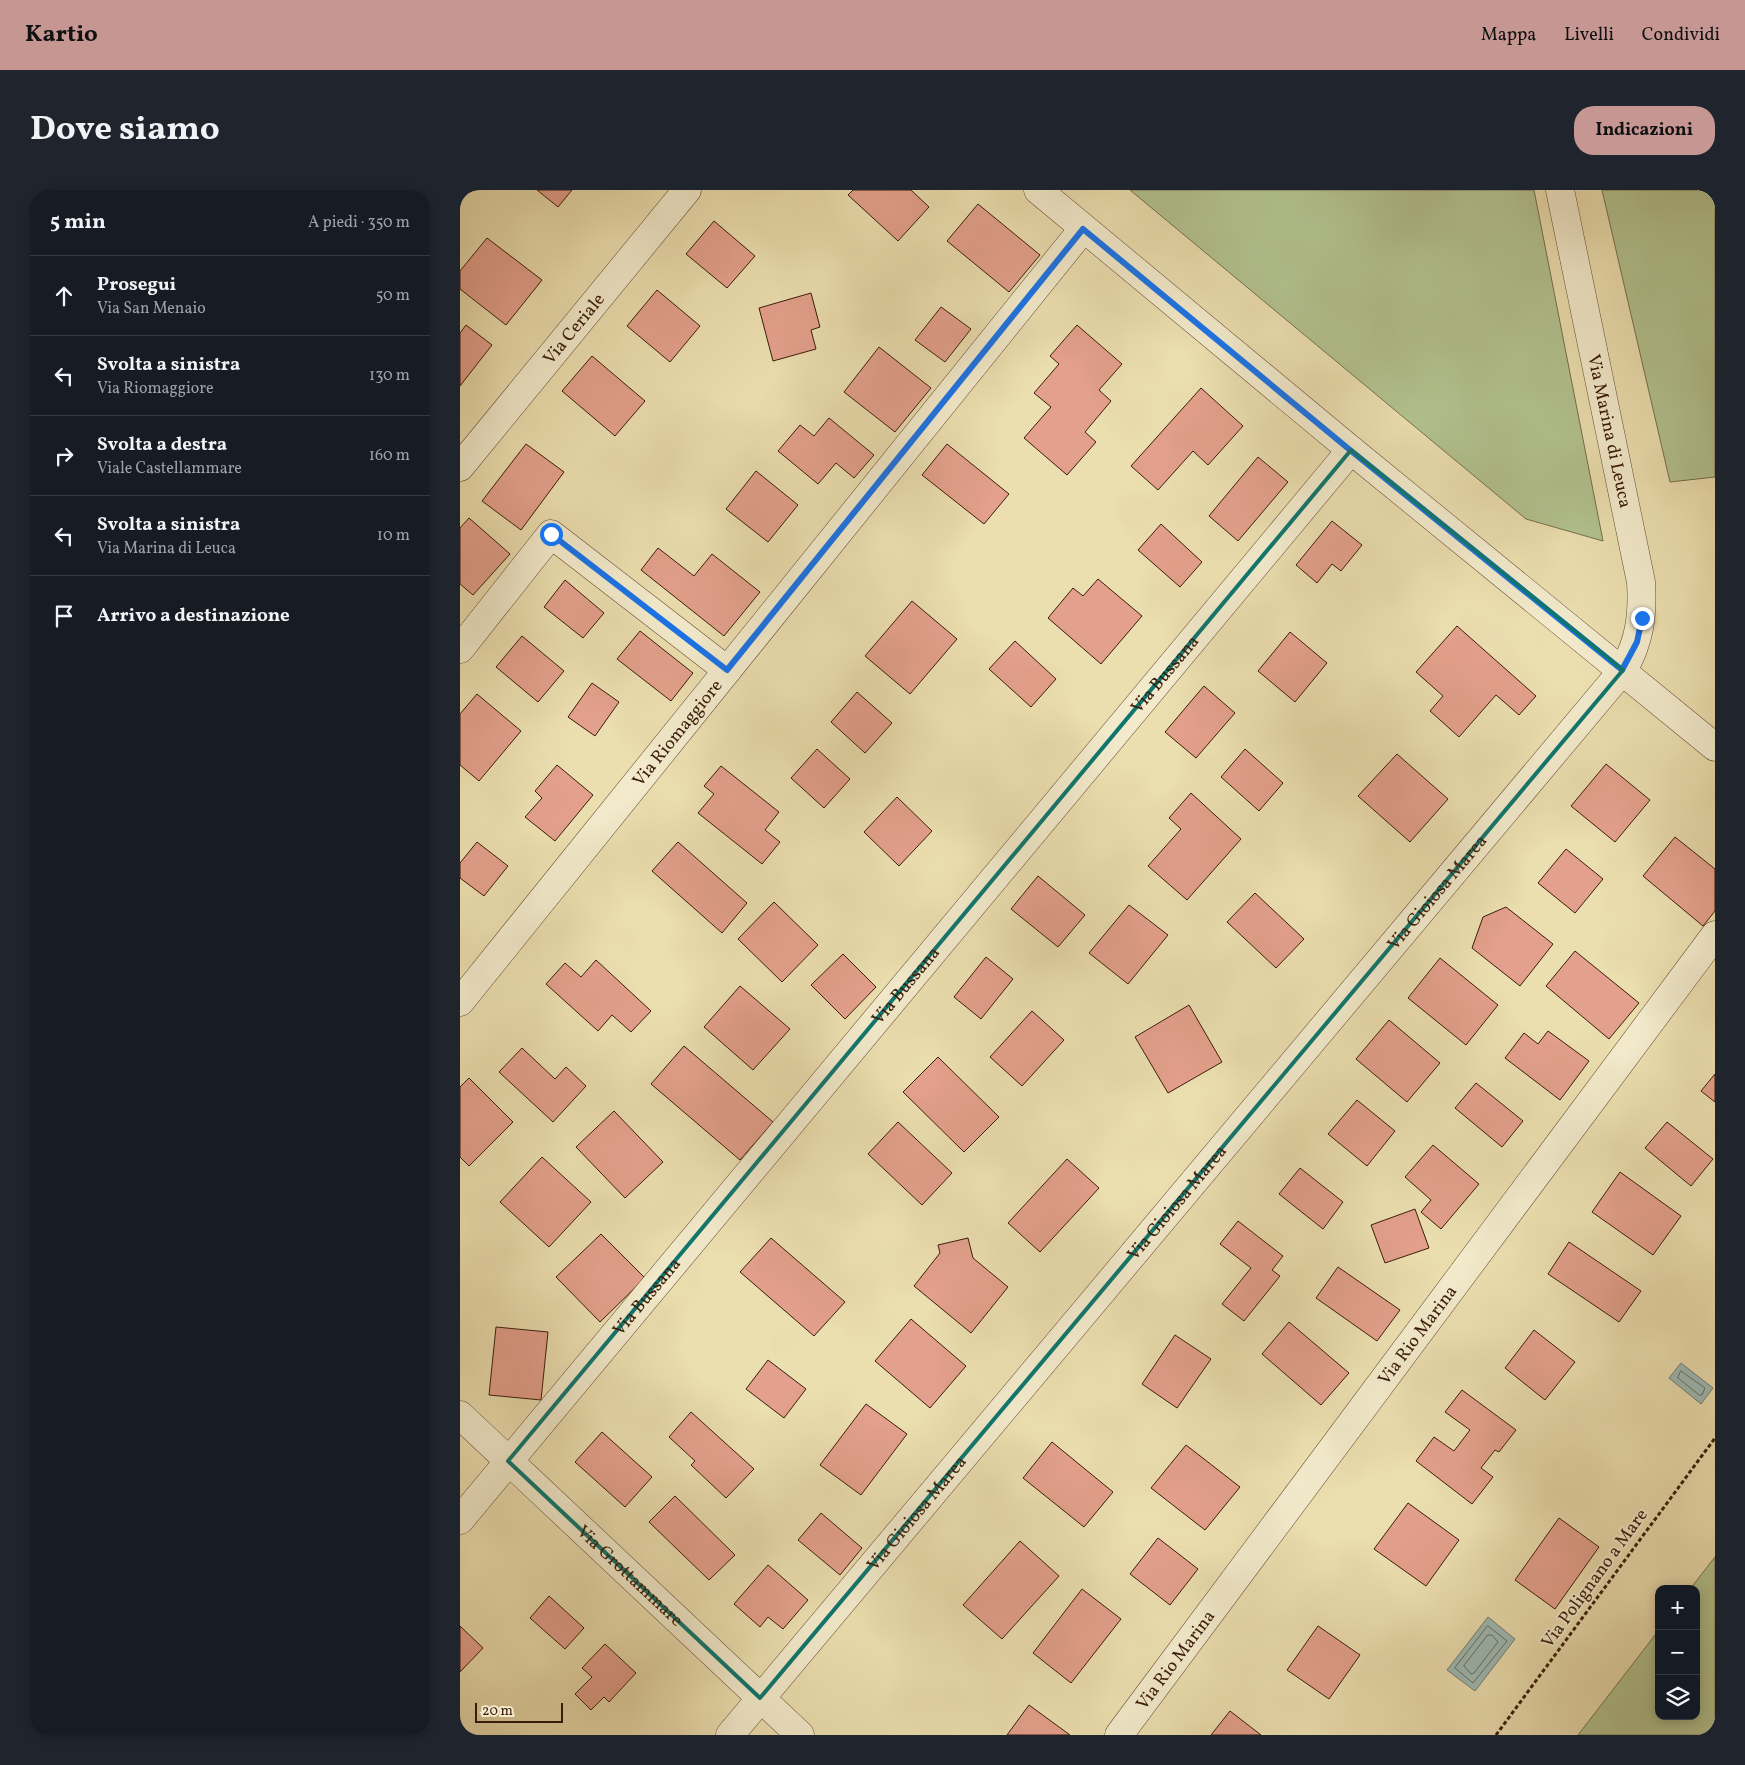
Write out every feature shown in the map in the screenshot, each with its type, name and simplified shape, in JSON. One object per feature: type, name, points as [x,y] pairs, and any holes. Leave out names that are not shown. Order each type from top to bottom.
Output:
[{"type":"street","name":"Via Ceriale","points":[[460,467],[687,190]]},
{"type":"street","points":[[1038,190],[1350,450],[1715,747]]},
{"type":"street","name":"Via Marina di Leuca","points":[[1560,190],[1641,582],[1643,606],[1640,629],[1633,650],[1622,670]]},
{"type":"street","name":"Via Riomaggiore","points":[[460,1002],[1083,229]]},
{"type":"street","name":"Via Bussana","points":[[460,1520],[1350,450]]},
{"type":"street","points":[[460,649],[551,534],[727,670]]},
{"type":"street","name":"Via Gioiosa Marea","points":[[730,1735],[1622,670]]},
{"type":"street","name":"Via Rio Marina","points":[[1119,1735],[1715,935]]},
{"type":"street","name":"Via Grottammare","points":[[460,1415],[800,1735]]},
{"type":"path","name":"Via Polignano a Mare","points":[[1496,1735],[1715,1438]]},
{"type":"highlighted area","points":[[1351,450],[1623,670],[760,1698],[508,1461]]},
{"type":"green space","points":[[1130,190],[1534,190],[1603,541],[1526,519]]},
{"type":"green space","points":[[1602,190],[1715,190],[1715,477],[1670,482]]},
{"type":"green space","points":[[1715,1557],[1715,1735],[1578,1735],[1655,1635],[1655,1720],[1700,1720],[1700,1585],[1693,1585]]},
{"type":"water","points":[[1681,1363],[1713,1388],[1701,1404],[1669,1378]]},
{"type":"water","points":[[1488,1617],[1515,1639],[1475,1691],[1447,1670]]},
{"type":"building","points":[[537,190],[572,190],[558,207]]},
{"type":"building","points":[[853,190],[911,190],[929,207],[898,241],[848,195]]},
{"type":"building","points":[[978,204],[1040,255],[1009,292],[947,241]]},
{"type":"building","points":[[714,221],[755,256],[727,288],[686,254]]},
{"type":"building","points":[[487,238],[542,280],[506,325],[460,289],[460,271]]},
{"type":"building","points":[[657,290],[700,326],[670,362],[627,326]]},
{"type":"building","points":[[811,293],[820,327],[811,330],[816,349],[773,361],[759,308]]},
{"type":"building","points":[[941,307],[971,329],[945,362],[915,340]]},
{"type":"building","points":[[466,325],[492,345],[460,386],[460,333]]},
{"type":"building","points":[[1077,325],[1122,364],[1099,390],[1111,401],[1085,432],[1096,442],[1067,475],[1024,438],[1051,407],[1034,393],[1059,364],[1050,356]]},
{"type":"building","points":[[879,347],[931,388],[895,432],[844,392]]},
{"type":"building","points":[[592,356],[645,401],[615,436],[562,391]]},
{"type":"building","points":[[1201,388],[1243,426],[1208,465],[1193,451],[1158,490],[1131,466]]},
{"type":"building","points":[[829,418],[874,455],[854,478],[836,463],[818,484],[778,451],[800,425],[814,436]]},
{"type":"building","points":[[526,444],[564,472],[521,530],[482,501]]},
{"type":"building","points":[[947,444],[1009,494],[984,524],[922,475]]},
{"type":"building","points":[[1258,457],[1288,482],[1238,541],[1209,516]]},
{"type":"building","points":[[756,471],[798,505],[768,542],[726,509]]},
{"type":"building","points":[[469,518],[510,554],[473,595],[460,584],[460,528]]},
{"type":"building","points":[[1332,521],[1362,545],[1341,571],[1332,564],[1317,583],[1296,565]]},
{"type":"building","points":[[1161,524],[1202,562],[1180,587],[1138,550]]},
{"type":"building","points":[[658,548],[694,576],[712,554],[760,592],[724,636],[641,570]]},
{"type":"building","points":[[1098,579],[1142,616],[1101,664],[1048,618],[1073,588],[1083,596]]},
{"type":"building","points":[[565,580],[604,613],[583,638],[544,607]]},
{"type":"building","points":[[912,601],[957,639],[910,694],[865,656]]},
{"type":"building","points":[[1457,626],[1536,696],[1519,715],[1496,695],[1459,737],[1430,711],[1443,696],[1416,672]]},
{"type":"building","points":[[640,631],[693,673],[671,701],[617,659]]},
{"type":"building","points":[[1290,632],[1327,663],[1295,702],[1258,671]]},
{"type":"building","points":[[522,636],[564,671],[538,702],[496,667]]},
{"type":"building","points":[[1015,641],[1056,679],[1031,707],[989,669]]},
{"type":"building","points":[[592,683],[619,702],[595,736],[568,717]]},
{"type":"building","points":[[1204,686],[1235,713],[1196,758],[1165,732]]},
{"type":"building","points":[[857,692],[892,723],[865,753],[831,722]]},
{"type":"building","points":[[477,694],[521,731],[479,781],[460,765],[460,714]]},
{"type":"building","points":[[817,749],[850,779],[824,808],[791,778]]},
{"type":"building","points":[[1245,749],[1283,783],[1259,811],[1221,777]]},
{"type":"building","points":[[1397,754],[1448,799],[1410,842],[1358,796]]},
{"type":"building","points":[[1606,764],[1650,800],[1615,842],[1571,806]]},
{"type":"building","points":[[557,765],[593,795],[555,841],[525,817],[542,798],[535,791]]},
{"type":"building","points":[[721,766],[779,812],[765,830],[780,842],[762,864],[698,813],[714,794],[704,786]]},
{"type":"building","points":[[1191,793],[1241,839],[1187,900],[1148,866],[1181,829],[1169,818]]},
{"type":"building","points":[[897,797],[932,831],[899,866],[864,832]]},
{"type":"building","points":[[1675,837],[1715,869],[1715,911],[1703,926],[1643,876]]},
{"type":"building","points":[[477,842],[508,866],[484,896],[460,878],[460,863]]},
{"type":"building","points":[[678,842],[747,903],[722,933],[652,871]]},
{"type":"building","points":[[1566,849],[1603,879],[1575,913],[1538,883]]},
{"type":"building","points":[[1038,876],[1085,915],[1058,947],[1011,909]]},
{"type":"building","points":[[1255,893],[1304,939],[1276,968],[1227,922]]},
{"type":"building","points":[[774,902],[818,945],[782,982],[738,939]]},
{"type":"building","points":[[1129,905],[1168,935],[1128,984],[1089,953]]},
{"type":"building","points":[[1506,907],[1553,944],[1520,986],[1472,948],[1483,917]]},
{"type":"building","points":[[1575,951],[1639,1003],[1609,1039],[1546,986]]},
{"type":"building","points":[[843,954],[876,987],[845,1019],[811,985]]},
{"type":"building","points":[[986,957],[1013,979],[981,1019],[954,997]]},
{"type":"building","points":[[1440,958],[1498,1005],[1466,1045],[1408,998]]},
{"type":"building","points":[[596,960],[651,1011],[631,1032],[612,1015],[598,1031],[546,984],[565,963],[581,977]]},
{"type":"building","points":[[740,986],[790,1029],[753,1070],[704,1027]]},
{"type":"building","points":[[1189,1005],[1222,1062],[1168,1093],[1135,1037]]},
{"type":"building","points":[[1032,1011],[1064,1040],[1022,1086],[990,1057]]},
{"type":"building","points":[[1389,1020],[1440,1063],[1407,1102],[1356,1059]]},
{"type":"building","points":[[1548,1031],[1589,1061],[1560,1100],[1505,1058],[1524,1033],[1538,1044]]},
{"type":"building","points":[[684,1046],[773,1122],[740,1160],[651,1084]]},
{"type":"building","points":[[522,1048],[555,1079],[566,1067],[586,1086],[553,1122],[499,1072]]},
{"type":"building","points":[[938,1057],[999,1117],[964,1152],[903,1092]]},
{"type":"building","points":[[1715,1074],[1715,1102],[1701,1091]]},
{"type":"building","points":[[469,1078],[513,1122],[469,1166],[460,1157],[460,1087]]},
{"type":"building","points":[[1476,1083],[1523,1121],[1502,1147],[1455,1108]]},
{"type":"building","points":[[1357,1100],[1395,1131],[1367,1166],[1328,1134]]},
{"type":"building","points":[[614,1111],[663,1162],[625,1198],[576,1147]]},
{"type":"building","points":[[898,1122],[952,1173],[922,1205],[868,1154]]},
{"type":"building","points":[[1667,1122],[1713,1159],[1691,1186],[1645,1148]]},
{"type":"building","points":[[1433,1145],[1479,1184],[1441,1229],[1421,1212],[1431,1200],[1405,1177]]},
{"type":"building","points":[[542,1157],[591,1202],[549,1247],[500,1202]]},
{"type":"building","points":[[1067,1159],[1099,1188],[1040,1252],[1008,1223]]},
{"type":"building","points":[[1300,1168],[1343,1202],[1323,1229],[1279,1194]]},
{"type":"building","points":[[1620,1172],[1681,1216],[1653,1255],[1592,1212]]},
{"type":"building","points":[[1415,1209],[1429,1248],[1385,1263],[1371,1225]]},
{"type":"building","points":[[1238,1221],[1283,1256],[1272,1270],[1280,1276],[1244,1321],[1222,1304],[1251,1268],[1220,1244]]},
{"type":"building","points":[[601,1234],[645,1278],[600,1322],[556,1277]]},
{"type":"building","points":[[771,1238],[845,1302],[814,1336],[740,1272]]},
{"type":"building","points":[[968,1238],[973,1258],[1008,1287],[971,1333],[914,1286],[940,1253],[938,1245]]},
{"type":"building","points":[[1569,1242],[1641,1291],[1619,1322],[1548,1274]]},
{"type":"building","points":[[1338,1267],[1400,1310],[1377,1341],[1316,1298]]},
{"type":"building","points":[[911,1319],[966,1366],[930,1408],[875,1361]]},
{"type":"building","points":[[1289,1322],[1349,1373],[1321,1405],[1262,1354]]},
{"type":"building","points":[[496,1327],[548,1332],[541,1400],[489,1395]]},
{"type":"building","points":[[1534,1330],[1575,1362],[1545,1400],[1505,1368]]},
{"type":"building","points":[[1175,1335],[1211,1359],[1177,1408],[1142,1384]]},
{"type":"building","points":[[768,1360],[806,1389],[784,1418],[746,1389]]},
{"type":"building","points":[[1462,1390],[1516,1430],[1499,1452],[1495,1450],[1481,1468],[1493,1477],[1472,1504],[1416,1461],[1434,1437],[1454,1451],[1470,1430],[1445,1412]]},
{"type":"building","points":[[866,1404],[907,1434],[861,1495],[820,1465]]},
{"type":"building","points":[[691,1412],[754,1469],[726,1498],[691,1465],[695,1461],[669,1437]]},
{"type":"building","points":[[602,1432],[652,1477],[625,1507],[575,1462]]},
{"type":"building","points":[[1052,1442],[1113,1492],[1084,1527],[1023,1478]]},
{"type":"building","points":[[1186,1445],[1240,1487],[1205,1530],[1151,1488]]},
{"type":"building","points":[[675,1496],[735,1555],[709,1580],[649,1522]]},
{"type":"building","points":[[1408,1503],[1459,1540],[1426,1586],[1374,1549]]},
{"type":"building","points":[[821,1513],[862,1548],[840,1575],[798,1540]]},
{"type":"building","points":[[1559,1518],[1599,1547],[1555,1609],[1515,1580]]},
{"type":"building","points":[[1158,1538],[1198,1569],[1170,1605],[1130,1574]]},
{"type":"building","points":[[1020,1541],[1059,1576],[1002,1639],[963,1605]]},
{"type":"building","points":[[768,1565],[808,1600],[783,1629],[768,1617],[760,1627],[734,1604]]},
{"type":"building","points":[[1082,1589],[1121,1619],[1071,1683],[1033,1653]]},
{"type":"building","points":[[549,1596],[584,1628],[565,1649],[530,1618]]},
{"type":"building","points":[[460,1626],[483,1648],[460,1672]]},
{"type":"building","points":[[1318,1626],[1360,1655],[1329,1699],[1287,1670]]},
{"type":"building","points":[[605,1644],[636,1673],[609,1702],[604,1697],[591,1710],[575,1694],[592,1677],[582,1668]]},
{"type":"building","points":[[1029,1705],[1070,1735],[1007,1735]]},
{"type":"building","points":[[1230,1711],[1261,1735],[1211,1735]]},
{"type":"route","points":[[551,534],[727,670],[1083,229],[1350,450],[1622,670],[1637,642],[1642,618]]}]
